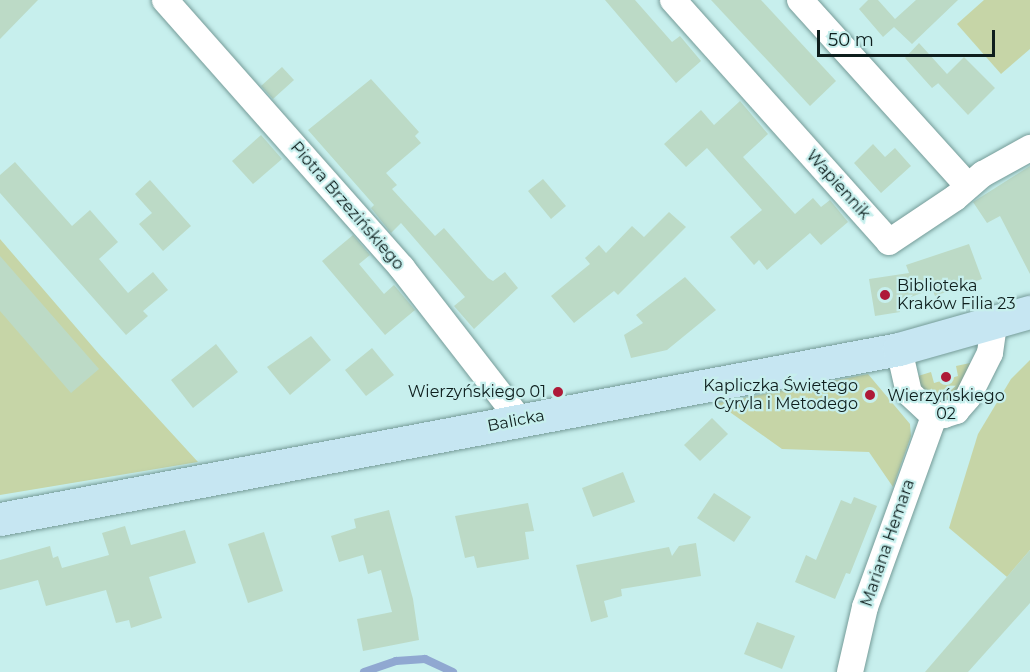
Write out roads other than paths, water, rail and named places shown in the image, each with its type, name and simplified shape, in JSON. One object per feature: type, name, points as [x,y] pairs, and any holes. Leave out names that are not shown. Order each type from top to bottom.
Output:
[{"type":"street","name":"Piotra Brzezińskiego","points":[[165,0],[402,268],[520,420]]},
{"type":"street","name":"Wapiennik","points":[[673,0],[889,242],[955,198],[967,185],[1030,148]]},
{"type":"street","points":[[800,0],[967,185]]},
{"type":"street","name":"Balicka","points":[[0,519],[899,349],[1030,312]]},
{"type":"street","points":[[899,349],[909,393],[934,416],[956,411],[968,397],[990,353],[994,324]]},
{"type":"street","name":"Mariana Hemara","points":[[850,672],[865,607],[934,416]]},
{"type":"waterway","points":[[364,672],[396,661],[425,659],[453,672]]},
{"type":"place","name":"Biblioteka Kraków Filia 23","points":[[885,295]]},
{"type":"place","name":"Wierzyńskiego 02","points":[[946,377]]},
{"type":"place","name":"Wierzyńskiego 01","points":[[558,392]]},
{"type":"place","name":"Kapliczka Świętego Cyryla i Metodego","points":[[870,395]]}]
